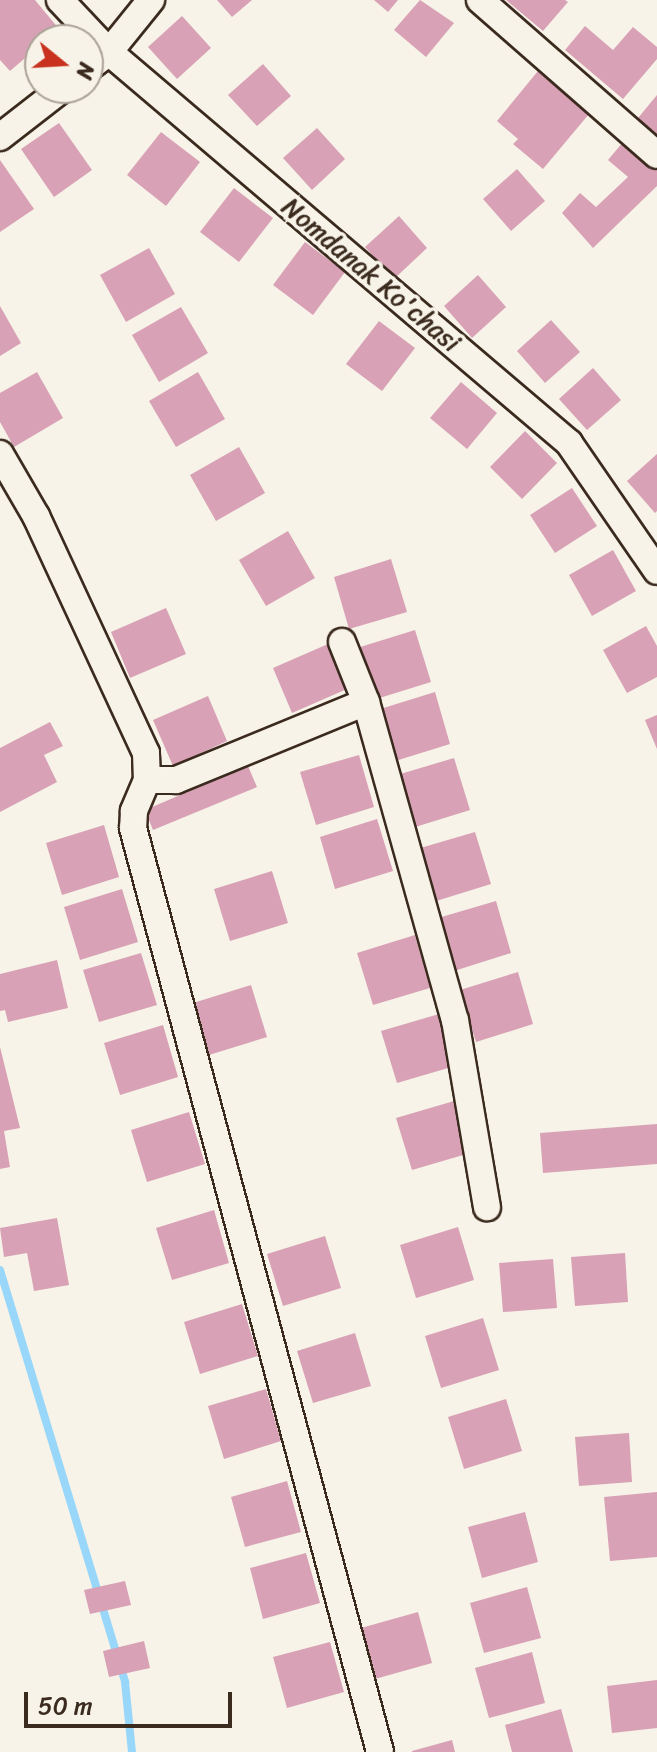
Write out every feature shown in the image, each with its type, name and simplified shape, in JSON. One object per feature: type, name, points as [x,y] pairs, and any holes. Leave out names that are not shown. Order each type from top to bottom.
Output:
[{"type":"street","name":"Nomdanak Ko'chasi","points":[[60,0],[109,52],[569,443],[657,571]]},
{"type":"street","points":[[104,56],[151,0]]},
{"type":"street","points":[[480,0],[657,155]]},
{"type":"street","points":[[0,137],[42,104]]},
{"type":"street","points":[[0,454],[36,516],[146,753],[147,780],[133,828],[380,1752]]},
{"type":"street","points":[[342,642],[366,702],[455,1020],[487,1207]]},
{"type":"street","points":[[147,780],[176,780],[366,702]]},
{"type":"building","points":[[0,0],[35,0],[55,24],[24,24],[24,59],[10,71],[0,60]]},
{"type":"building","points":[[217,0],[252,0],[232,17]]},
{"type":"building","points":[[374,0],[398,0],[388,12]]},
{"type":"building","points":[[420,0],[454,23],[426,57],[394,30]]},
{"type":"building","points":[[506,0],[565,0],[568,2],[543,31]]},
{"type":"building","points":[[182,16],[211,48],[177,79],[148,47]]},
{"type":"building","points":[[585,26],[613,50],[633,27],[657,47],[657,59],[623,99],[565,50]]},
{"type":"building","points":[[263,64],[291,96],[257,126],[228,95]]},
{"type":"building","points":[[538,71],[589,114],[543,169],[513,144],[518,139],[497,121]]},
{"type":"building","points":[[657,95],[657,135],[638,118]]},
{"type":"building","points":[[59,123],[92,170],[54,197],[21,149]]},
{"type":"building","points":[[317,128],[345,159],[312,190],[283,158]]},
{"type":"building","points":[[161,132],[200,162],[166,206],[127,175]]},
{"type":"building","points":[[623,142],[657,170],[657,186],[593,248],[562,213],[580,193],[596,207],[628,177],[608,160]]},
{"type":"building","points":[[0,160],[34,209],[0,232]]},
{"type":"building","points":[[517,169],[545,201],[511,231],[483,199]]},
{"type":"building","points":[[234,188],[273,218],[239,262],[200,232]]},
{"type":"building","points":[[399,216],[427,248],[394,279],[365,247]]},
{"type":"building","points":[[305,242],[345,272],[313,315],[273,285]]},
{"type":"building","points":[[149,248],[175,294],[126,322],[100,275]]},
{"type":"building","points":[[478,275],[506,307],[472,338],[444,306]]},
{"type":"building","points":[[0,306],[21,343],[0,356]]},
{"type":"building","points":[[181,307],[208,353],[159,382],[132,335]]},
{"type":"building","points":[[551,320],[580,352],[545,383],[517,351]]},
{"type":"building","points":[[379,321],[415,348],[382,391],[346,364]]},
{"type":"building","points":[[593,368],[621,400],[587,430],[559,399]]},
{"type":"building","points":[[37,372],[63,418],[14,447],[0,422],[0,393]]},
{"type":"building","points":[[198,372],[225,419],[176,447],[149,401]]},
{"type":"building","points":[[461,382],[497,413],[467,449],[430,418]]},
{"type":"building","points":[[525,431],[557,463],[522,499],[490,467]]},
{"type":"building","points":[[239,447],[265,493],[216,521],[190,475]]},
{"type":"building","points":[[657,454],[657,511],[655,513],[627,481]]},
{"type":"building","points":[[572,488],[597,526],[555,553],[530,515]]},
{"type":"building","points":[[288,531],[315,578],[266,606],[239,560]]},
{"type":"building","points":[[613,550],[636,591],[592,616],[569,575]]},
{"type":"building","points":[[391,559],[407,612],[349,629],[334,577]]},
{"type":"building","points":[[166,608],[186,654],[130,678],[111,632]]},
{"type":"building","points":[[646,626],[657,646],[657,677],[627,693],[603,650]]},
{"type":"building","points":[[415,630],[431,682],[373,700],[357,648]]},
{"type":"building","points":[[328,644],[347,689],[292,713],[273,668]]},
{"type":"building","points":[[435,692],[450,744],[392,762],[377,710]]},
{"type":"building","points":[[208,696],[227,741],[173,766],[153,720]]},
{"type":"building","points":[[657,715],[657,749],[645,720]]},
{"type":"building","points":[[50,722],[63,746],[44,755],[57,782],[0,812],[0,748]]},
{"type":"building","points":[[359,755],[374,807],[316,825],[300,772]]},
{"type":"building","points":[[454,758],[470,810],[412,828],[397,775]]},
{"type":"building","points":[[248,766],[257,787],[153,830],[145,810]]},
{"type":"building","points":[[377,819],[393,871],[335,889],[320,837]]},
{"type":"building","points":[[104,825],[119,877],[62,895],[46,843]]},
{"type":"building","points":[[475,832],[491,884],[433,902],[417,849]]},
{"type":"building","points":[[272,871],[288,923],[230,941],[214,889]]},
{"type":"building","points":[[122,889],[138,942],[80,960],[64,907]]},
{"type":"building","points":[[496,901],[511,953],[454,971],[438,918]]},
{"type":"building","points":[[415,935],[430,988],[373,1005],[357,953]]},
{"type":"building","points":[[141,953],[157,1005],[99,1022],[83,970]]},
{"type":"building","points":[[57,960],[68,1008],[8,1022],[5,1010],[0,1011],[0,974]]},
{"type":"building","points":[[518,972],[533,1024],[476,1042],[460,990]]},
{"type":"building","points":[[251,985],[267,1037],[209,1055],[193,1003]]},
{"type":"building","points":[[439,1014],[455,1066],[397,1083],[381,1031]]},
{"type":"building","points":[[163,1025],[178,1077],[120,1095],[104,1043]]},
{"type":"building","points":[[0,1047],[20,1128],[4,1131],[10,1167],[0,1169]]},
{"type":"building","points":[[454,1101],[470,1153],[412,1170],[396,1118]]},
{"type":"building","points":[[189,1112],[205,1164],[147,1182],[131,1130]]},
{"type":"building","points":[[657,1124],[657,1164],[543,1173],[540,1133]]},
{"type":"building","points":[[214,1210],[229,1263],[172,1280],[156,1228]]},
{"type":"building","points":[[57,1218],[69,1285],[34,1291],[27,1253],[4,1257],[0,1228]]},
{"type":"building","points":[[458,1227],[474,1280],[416,1298],[400,1245]]},
{"type":"building","points":[[325,1236],[341,1288],[283,1306],[267,1254]]},
{"type":"building","points":[[625,1253],[628,1302],[575,1306],[571,1257]]},
{"type":"building","points":[[553,1259],[557,1308],[503,1312],[499,1263]]},
{"type":"building","points":[[242,1304],[258,1356],[200,1374],[184,1322]]},
{"type":"building","points":[[483,1318],[499,1370],[441,1388],[425,1336]]},
{"type":"building","points":[[355,1333],[371,1386],[313,1403],[297,1351]]},
{"type":"building","points":[[266,1389],[281,1441],[224,1459],[208,1406]]},
{"type":"building","points":[[506,1399],[522,1451],[464,1469],[448,1417]]},
{"type":"building","points":[[629,1433],[632,1482],[579,1486],[575,1437]]},
{"type":"building","points":[[287,1481],[301,1532],[245,1547],[231,1497]]},
{"type":"building","points":[[657,1492],[657,1557],[610,1561],[604,1497]]},
{"type":"building","points":[[525,1512],[538,1562],[482,1578],[468,1527]]},
{"type":"building","points":[[306,1553],[320,1603],[263,1619],[250,1568]]},
{"type":"building","points":[[125,1581],[131,1605],[90,1614],[84,1590]]},
{"type":"building","points":[[527,1587],[541,1638],[484,1653],[470,1603]]},
{"type":"building","points":[[418,1612],[432,1663],[375,1679],[361,1628]]},
{"type":"building","points":[[144,1641],[150,1668],[109,1677],[103,1651]]},
{"type":"building","points":[[330,1642],[344,1692],[287,1708],[273,1657]]},
{"type":"building","points":[[532,1652],[545,1703],[489,1718],[475,1668]]},
{"type":"building","points":[[657,1680],[657,1728],[612,1733],[607,1686]]},
{"type":"building","points":[[561,1709],[573,1752],[512,1752],[505,1725]]},
{"type":"building","points":[[452,1740],[455,1752],[412,1752],[412,1751]]},
{"type":"waterway","points":[[0,1270],[125,1682],[132,1752]]}]
